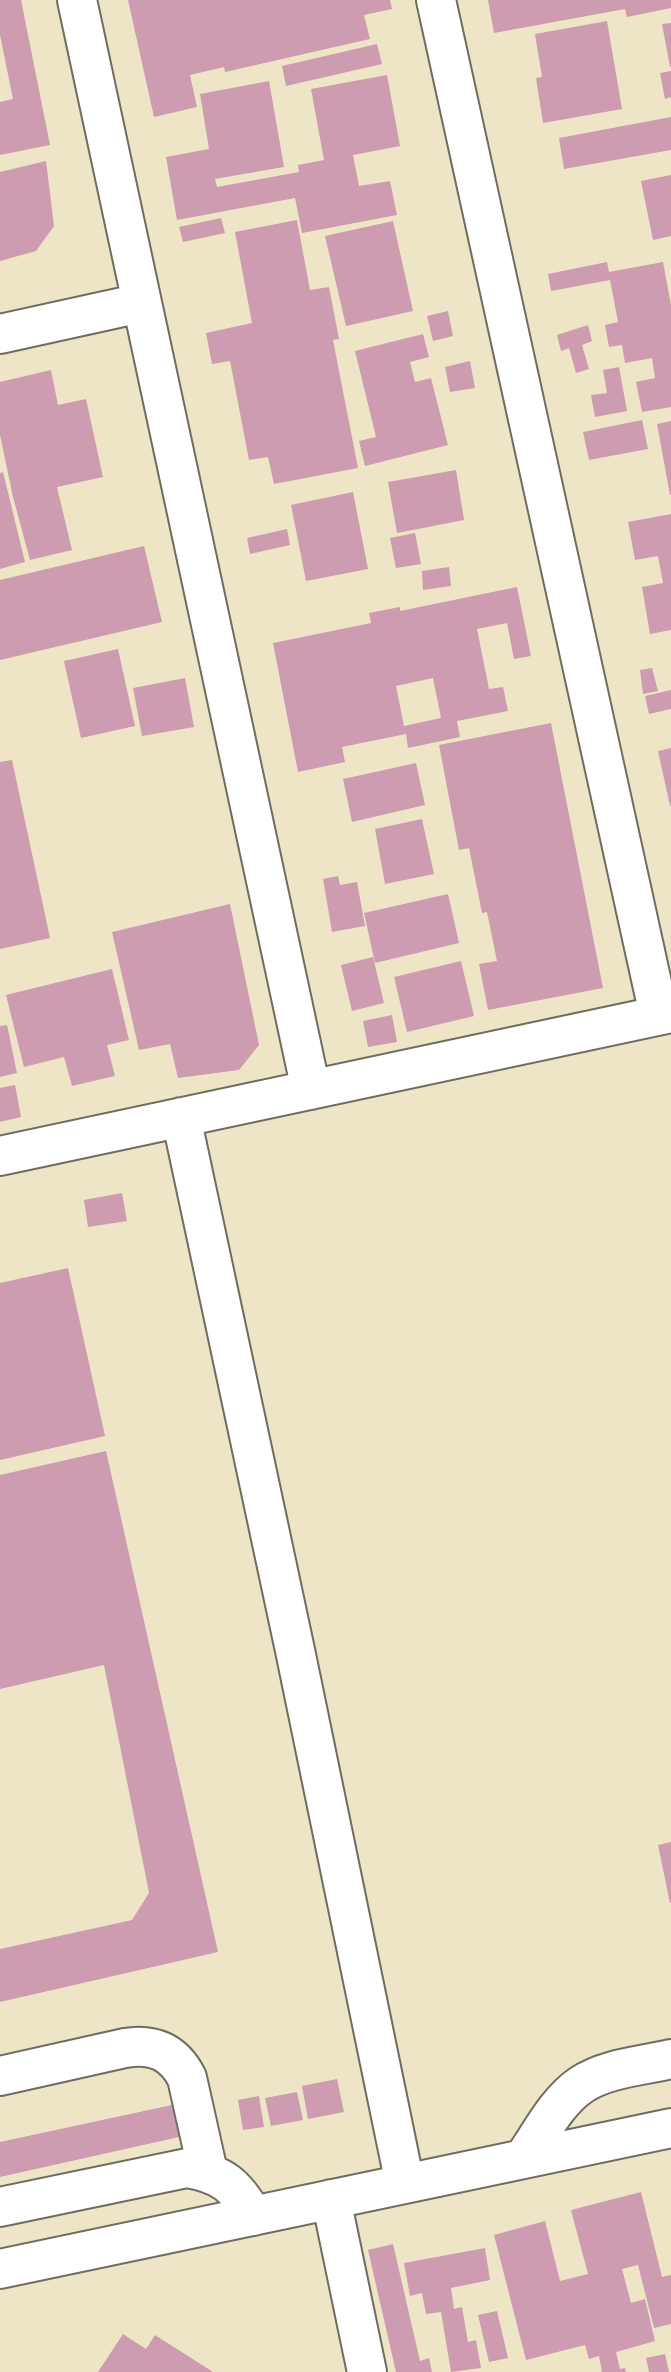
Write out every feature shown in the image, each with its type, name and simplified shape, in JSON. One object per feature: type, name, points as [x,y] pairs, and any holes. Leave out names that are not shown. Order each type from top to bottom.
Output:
[{"type":"street","points":[[77,0],[311,1090]]},
{"type":"street","points":[[0,1156],[665,1014],[436,0]]},
{"type":"street","points":[[0,334],[141,303]]},
{"type":"street","points":[[181,1117],[405,2184]]},
{"type":"street","points":[[0,2076],[140,2045],[155,2047],[169,2054],[180,2065],[187,2078],[208,2172]]},
{"type":"street","points":[[523,2159],[568,2096],[580,2086],[608,2073],[671,2059]]},
{"type":"street","points":[[0,2269],[671,2128]]},
{"type":"street","points":[[0,2207],[187,2168],[208,2172],[228,2181],[243,2197],[253,2216]]},
{"type":"street","points":[[331,2199],[367,2372]]},
{"type":"building","points":[[0,0],[21,0],[50,145],[0,155],[0,102],[13,99],[0,35]]},
{"type":"building","points":[[128,0],[390,0],[392,9],[364,15],[370,39],[225,72],[224,67],[190,75],[197,107],[154,117]]},
{"type":"building","points":[[488,0],[671,0],[671,8],[627,17],[625,9],[494,33]]},
{"type":"building","points":[[607,21],[622,109],[543,123],[536,78],[542,77],[535,34]]},
{"type":"building","points":[[671,23],[671,67],[670,67],[662,24]]},
{"type":"building","points":[[377,44],[382,64],[286,86],[282,66]]},
{"type":"building","points":[[671,71],[671,97],[665,99],[660,73]]},
{"type":"building","points":[[387,75],[400,146],[353,155],[359,186],[390,181],[397,215],[302,233],[295,198],[177,220],[166,157],[209,149],[200,94],[269,81],[284,167],[215,179],[217,187],[299,172],[298,165],[324,160],[311,89]]},
{"type":"building","points":[[671,117],[671,150],[564,169],[559,138]]},
{"type":"building","points":[[46,161],[54,226],[36,251],[0,261],[0,172]]},
{"type":"building","points":[[671,175],[671,236],[653,240],[641,181]]},
{"type":"building","points":[[221,218],[225,233],[183,242],[179,227]]},
{"type":"building","points":[[297,220],[310,290],[329,287],[339,339],[333,340],[358,468],[274,484],[268,457],[249,460],[230,361],[212,364],[206,333],[252,323],[235,232]]},
{"type":"building","points":[[393,221],[413,311],[346,326],[325,236]]},
{"type":"building","points":[[607,262],[609,272],[663,262],[671,305],[671,407],[642,412],[636,382],[655,378],[652,358],[625,363],[622,345],[609,347],[605,325],[618,322],[610,280],[551,291],[548,274]]},
{"type":"building","points":[[448,311],[453,336],[433,341],[427,316]]},
{"type":"building","points":[[588,325],[592,341],[582,345],[589,369],[576,373],[569,348],[561,351],[557,335]]},
{"type":"building","points":[[423,334],[429,357],[410,362],[415,382],[431,378],[448,445],[365,466],[359,441],[376,437],[355,351]]},
{"type":"building","points":[[470,361],[475,388],[450,392],[445,367]]},
{"type":"building","points":[[619,367],[627,411],[595,417],[591,395],[607,393],[603,370]]},
{"type":"building","points":[[51,370],[58,405],[86,399],[103,477],[57,487],[72,550],[30,560],[0,435],[0,382]]},
{"type":"building","points":[[642,420],[648,449],[589,460],[583,432]]},
{"type":"building","points":[[671,421],[671,495],[670,495],[657,424]]},
{"type":"building","points":[[456,470],[464,520],[397,533],[388,482]]},
{"type":"building","points":[[3,472],[25,562],[0,569],[0,473]]},
{"type":"building","points":[[353,492],[368,569],[306,581],[291,505]]},
{"type":"building","points":[[671,514],[671,630],[650,634],[642,587],[663,583],[658,556],[635,560],[628,522]]},
{"type":"building","points":[[287,529],[290,545],[250,554],[247,538]]},
{"type":"building","points":[[415,533],[421,564],[396,568],[390,538]]},
{"type":"building","points":[[144,546],[162,622],[0,660],[0,580]]},
{"type":"building","points":[[449,567],[451,586],[423,590],[422,571]]},
{"type":"building","points":[[517,587],[531,656],[514,659],[507,623],[477,629],[489,689],[503,687],[508,711],[457,721],[460,737],[408,748],[406,734],[342,747],[345,762],[298,772],[273,643],[371,623],[369,613],[400,607],[400,611]],"holes":[[[433,678],[441,718],[404,726],[396,686]]]},
{"type":"building","points":[[118,649],[135,726],[81,738],[64,661]]},
{"type":"building","points":[[652,668],[658,691],[643,694],[640,670]]},
{"type":"building","points":[[185,678],[194,727],[142,736],[133,688]]},
{"type":"building","points":[[671,690],[671,709],[649,714],[645,696]]},
{"type":"building","points":[[551,723],[603,988],[488,1010],[479,964],[497,961],[487,912],[482,913],[469,848],[459,850],[439,745]]},
{"type":"building","points":[[671,748],[671,806],[670,806],[658,751]]},
{"type":"building","points":[[12,760],[50,938],[0,949],[0,762]]},
{"type":"building","points":[[416,763],[425,805],[352,822],[343,779]]},
{"type":"building","points":[[422,819],[434,874],[385,884],[375,829]]},
{"type":"building","points":[[338,876],[340,885],[357,882],[365,926],[332,932],[323,879]]},
{"type":"building","points":[[448,894],[459,943],[375,963],[364,913]]},
{"type":"building","points":[[230,904],[259,1045],[239,1070],[178,1078],[170,1044],[139,1050],[112,932]]},
{"type":"building","points":[[373,957],[384,1003],[352,1011],[341,965]]},
{"type":"building","points":[[461,961],[474,1016],[407,1032],[394,977]]},
{"type":"building","points":[[112,969],[129,1040],[107,1045],[115,1076],[72,1086],[64,1057],[24,1067],[6,995]]},
{"type":"building","points":[[392,1015],[397,1042],[368,1047],[363,1021]]},
{"type":"building","points":[[7,1025],[17,1073],[0,1077],[0,1026]]},
{"type":"building","points":[[15,1085],[21,1117],[0,1122],[0,1088]]},
{"type":"building","points":[[122,1193],[127,1221],[88,1227],[84,1200]]},
{"type":"building","points":[[68,1268],[105,1436],[0,1460],[0,1283]]},
{"type":"building","points":[[106,1451],[218,1952],[0,2002],[0,1949],[132,1920],[149,1893],[104,1665],[0,1689],[0,1475]]},
{"type":"building","points":[[671,1842],[671,1903],[670,1903],[658,1845]]},
{"type":"building","points":[[337,2079],[344,2112],[308,2119],[302,2086]]},
{"type":"building","points":[[297,2092],[303,2120],[271,2126],[265,2098]]},
{"type":"building","points":[[259,2096],[264,2127],[243,2130],[238,2100]]},
{"type":"building","points":[[172,2105],[179,2137],[0,2177],[0,2142]]},
{"type":"building","points":[[641,2192],[662,2277],[671,2275],[671,2324],[654,2328],[638,2265],[622,2269],[631,2303],[645,2299],[655,2341],[616,2352],[620,2369],[625,2368],[626,2372],[602,2372],[599,2356],[589,2359],[585,2345],[526,2360],[494,2235],[545,2221],[560,2281],[588,2274],[571,2210]]},
{"type":"building","points":[[393,2244],[420,2361],[429,2358],[432,2372],[396,2372],[368,2250]]},
{"type":"building","points":[[485,2248],[490,2280],[451,2288],[454,2309],[462,2307],[468,2342],[476,2340],[481,2368],[451,2372],[441,2312],[426,2314],[422,2293],[410,2296],[404,2263]]},
{"type":"building","points":[[497,2311],[508,2358],[489,2362],[478,2315]]},
{"type":"building","points":[[123,2334],[146,2349],[155,2335],[213,2372],[98,2372]]},
{"type":"building","points":[[665,2354],[669,2372],[649,2372],[646,2358]]}]
